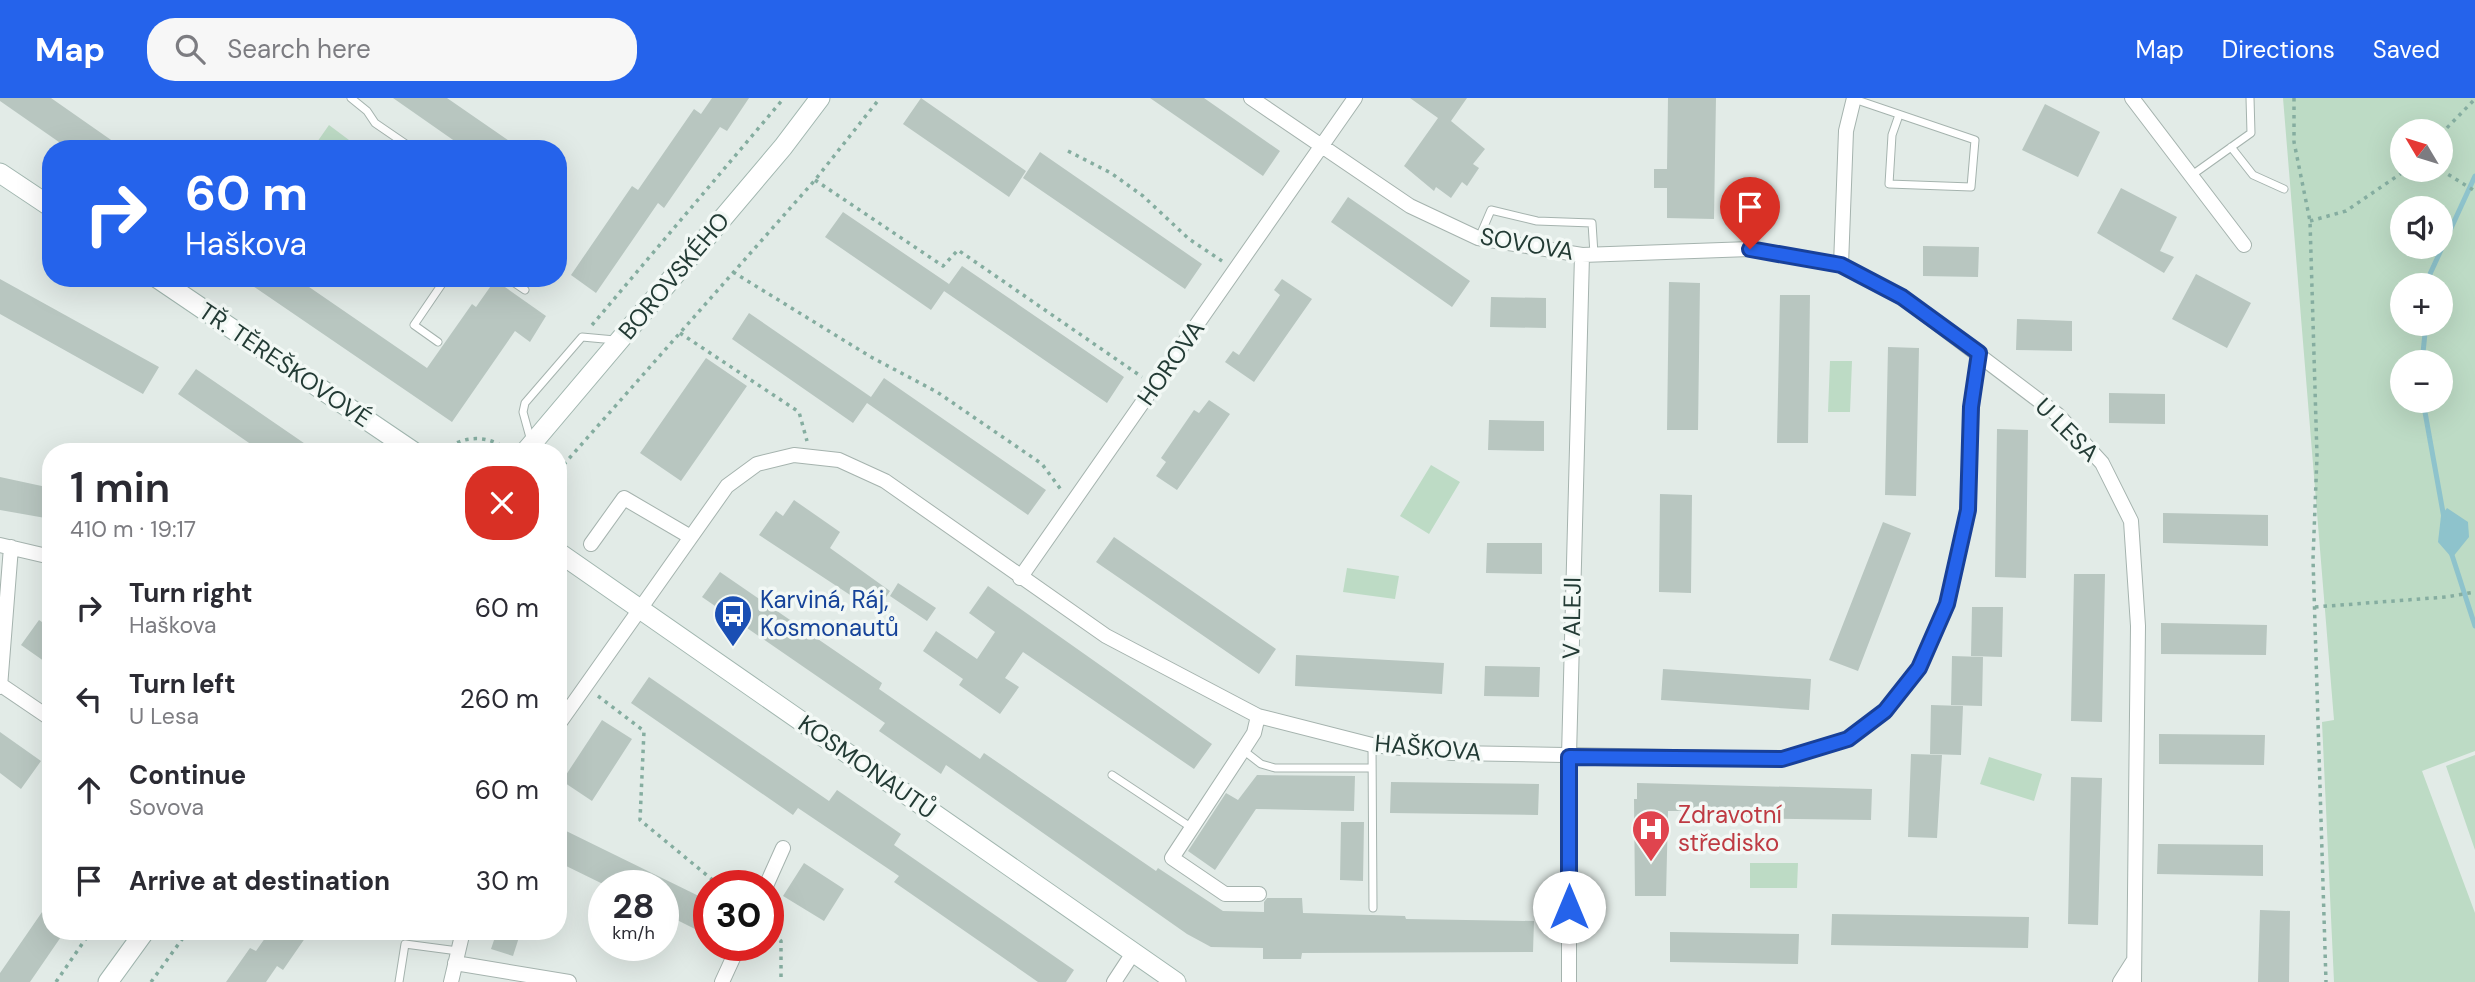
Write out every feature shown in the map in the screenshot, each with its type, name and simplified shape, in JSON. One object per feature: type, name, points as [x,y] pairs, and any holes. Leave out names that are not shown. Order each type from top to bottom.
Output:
[{"type":"street","name":"BOROVSKÉHO","points":[[533,443],[783,147],[820,98]]},
{"type":"street","name":"SOVOVA","points":[[1251,98],[1410,206],[1478,238],[1588,254],[1750,249],[1841,265]]},
{"type":"street","name":"HOROVA","points":[[1020,578],[1355,98]]},
{"type":"street","points":[[2132,98],[2244,245]]},
{"type":"street","points":[[1841,265],[1846,131],[1854,99]]},
{"type":"street","points":[[0,173],[42,201]]},
{"type":"street","name":"V ALEJI","points":[[1569,982],[1569,757],[1588,254]]},
{"type":"street","name":"U LESA","points":[[1841,265],[1902,297],[2058,415],[2102,463],[2131,521],[2138,626],[2134,982]]},
{"type":"street","name":"TŘ. TĚREŠKOVOVÉ","points":[[170,287],[401,443]]},
{"type":"street","name":"HAŠKOVA","points":[[567,712],[689,536],[727,486],[757,464],[794,455],[839,460],[885,481],[1106,636],[1258,716],[1372,745],[1452,752],[1569,757],[1782,759],[1848,739],[1885,711],[1919,668],[1947,604],[1968,510],[1971,407],[1979,353]]},
{"type":"street","points":[[591,544],[624,498],[689,536]]},
{"type":"street","points":[[42,555],[6,546],[1,686],[42,713]]},
{"type":"street","name":"KOSMONAUTŮ","points":[[567,558],[1176,982]]},
{"type":"street","points":[[1258,716],[1254,733],[1172,859],[1225,894],[1259,894]]},
{"type":"street","points":[[773,870],[783,848]]},
{"type":"street","points":[[108,982],[138,940]]},
{"type":"street","points":[[451,982],[461,940]]},
{"type":"street","points":[[1114,982],[1133,953]]},
{"type":"street","points":[[456,957],[569,982]]},
{"type":"street","points":[[2120,982],[2134,959]]},
{"type":"street","points":[[722,982],[732,961]]},
{"type":"lane","points":[[351,98],[367,111],[376,123],[400,140]]},
{"type":"lane","points":[[2191,176],[2251,133],[2250,98]]},
{"type":"lane","points":[[1854,99],[1975,140],[1971,187],[1889,184],[1892,135],[1899,115]]},
{"type":"lane","points":[[2231,147],[2253,176],[2284,189]]},
{"type":"lane","points":[[1478,238],[1491,210],[1537,221],[1592,223],[1588,254]]},
{"type":"lane","points":[[438,342],[414,326],[440,287]]},
{"type":"lane","points":[[520,287],[525,290]]},
{"type":"lane","points":[[528,443],[524,402],[582,337],[619,341]]},
{"type":"lane","points":[[1372,745],[1373,908]]},
{"type":"lane","points":[[1243,750],[1261,764],[1275,768],[1372,768]]},
{"type":"lane","points":[[1112,775],[1192,828]]},
{"type":"lane","points":[[399,982],[405,944],[456,957]]},
{"type":"path","points":[[582,337],[784,98]]},
{"type":"path","points":[[567,461],[815,180],[880,98]]},
{"type":"path","points":[[2294,98],[2294,142],[2310,221],[2317,456],[2315,607],[2326,982]]},
{"type":"path","points":[[2454,121],[2475,99]]},
{"type":"path","points":[[1068,151],[1111,173],[1143,196],[1189,239],[1235,270]]},
{"type":"path","points":[[2454,179],[2475,191]]},
{"type":"path","points":[[815,180],[943,267],[958,250],[1155,386]]},
{"type":"path","points":[[2310,221],[2346,211],[2390,181]]},
{"type":"path","points":[[733,272],[871,357],[937,392],[1042,464],[1058,488],[1073,503]]},
{"type":"path","points":[[680,333],[799,412],[812,457]]},
{"type":"path","points":[[453,443],[475,439],[494,440],[498,443]]},
{"type":"path","points":[[2315,607],[2446,597],[2475,592]]},
{"type":"path","points":[[585,687],[644,731],[640,820],[701,870]]},
{"type":"path","points":[[56,982],[85,940]]},
{"type":"path","points":[[151,982],[181,940]]},
{"type":"path","points":[[781,961],[781,982]]},
{"type":"green space","points":[[2283,98],[2475,98],[2475,751],[2422,771],[2475,913],[2475,982],[2334,982],[2322,722],[2334,720]]},
{"type":"green space","points":[[329,125],[349,140],[318,140]]},
{"type":"green space","points":[[1830,361],[1852,361],[1850,412],[1828,412]]},
{"type":"green space","points":[[1431,465],[1460,482],[1429,534],[1400,516]]},
{"type":"green space","points":[[1347,568],[1399,576],[1395,599],[1343,592]]},
{"type":"green space","points":[[2475,755],[2475,850],[2446,766]]},
{"type":"green space","points":[[1989,757],[2042,774],[2034,801],[1980,784]]},
{"type":"green space","points":[[1750,863],[1798,863],[1797,888],[1750,888]]},
{"type":"water","points":[[2447,508],[2468,522],[2469,537],[2452,558],[2438,542],[2441,516]]},
{"type":"building","points":[[0,98],[51,98],[111,140],[56,140],[0,101]]},
{"type":"building","points":[[393,98],[447,98],[508,140],[453,140]]},
{"type":"building","points":[[712,98],[749,98],[727,131],[720,127],[664,208],[658,203],[596,293],[571,275],[632,186],[638,190],[694,109],[701,114]]},
{"type":"building","points":[[921,98],[1026,171],[1009,197],[903,124]]},
{"type":"building","points":[[1150,98],[1204,98],[1280,151],[1263,176]]},
{"type":"building","points":[[1410,98],[1467,98],[1451,121],[1485,149],[1473,164],[1479,168],[1467,186],[1462,182],[1451,198],[1436,187],[1434,191],[1404,166],[1438,118]]},
{"type":"building","points":[[1668,98],[1716,98],[1714,219],[1667,218],[1667,188],[1654,188],[1654,169],[1667,169]]},
{"type":"building","points":[[2045,104],[2100,132],[2078,177],[2022,150]]},
{"type":"building","points":[[1040,152],[1202,264],[1185,289],[1023,178]]},
{"type":"building","points":[[2121,188],[2177,217],[2160,251],[2174,257],[2164,273],[2097,233]]},
{"type":"building","points":[[1348,197],[1470,281],[1452,307],[1331,222]]},
{"type":"building","points":[[843,212],[949,284],[931,310],[825,237]]},
{"type":"building","points":[[1923,246],[1979,247],[1978,277],[1923,276]]},
{"type":"building","points":[[962,266],[1124,377],[1107,403],[944,291]]},
{"type":"building","points":[[2196,274],[2251,303],[2227,348],[2172,319]]},
{"type":"building","points":[[0,279],[159,367],[143,394],[0,314]]},
{"type":"building","points":[[1282,279],[1312,299],[1254,382],[1225,362],[1233,351],[1239,355],[1280,295],[1274,290]]},
{"type":"building","points":[[1669,282],[1700,283],[1698,430],[1667,430]]},
{"type":"building","points":[[254,287],[309,287],[427,368],[472,304],[476,307],[490,287],[505,287],[546,316],[530,342],[515,331],[452,422]]},
{"type":"building","points":[[1780,295],[1810,295],[1808,443],[1777,443]]},
{"type":"building","points":[[1491,297],[1546,298],[1546,328],[1490,327]]},
{"type":"building","points":[[749,313],[871,397],[884,378],[1046,490],[1028,515],[867,403],[853,423],[732,339]]},
{"type":"building","points":[[2017,319],[2072,321],[2072,351],[2016,350]]},
{"type":"building","points":[[1888,347],[1919,348],[1916,496],[1885,495]]},
{"type":"building","points":[[706,358],[747,386],[681,481],[640,453]]},
{"type":"building","points":[[196,369],[304,443],[249,443],[178,394]]},
{"type":"building","points":[[2109,393],[2165,394],[2165,424],[2109,423]]},
{"type":"building","points":[[1209,400],[1230,414],[1177,490],[1156,476],[1166,462],[1161,458],[1194,410],[1199,413]]},
{"type":"building","points":[[1489,420],[1544,421],[1544,451],[1488,450]]},
{"type":"building","points":[[1997,429],[2028,430],[2026,578],[1995,577]]},
{"type":"building","points":[[0,477],[42,486],[42,517],[0,510]]},
{"type":"building","points":[[1660,494],[1692,495],[1691,593],[1659,592]]},
{"type":"building","points":[[794,500],[840,532],[830,548],[890,591],[876,612],[759,535],[776,511],[783,516]]},
{"type":"building","points":[[2163,513],[2268,515],[2268,546],[2163,543]]},
{"type":"building","points":[[1883,522],[1911,533],[1858,671],[1829,660]]},
{"type":"building","points":[[1114,537],[1276,649],[1259,674],[1096,562]]},
{"type":"building","points":[[1487,543],[1542,543],[1542,574],[1486,573]]},
{"type":"building","points":[[720,572],[882,683],[879,689],[980,759],[984,753],[1156,871],[1158,868],[1223,911],[1264,912],[1267,898],[1302,898],[1303,913],[1405,916],[1406,919],[1534,921],[1533,952],[1302,953],[1301,959],[1263,959],[1263,948],[1211,947],[1187,934],[946,765],[941,774],[879,731],[885,723],[702,597]]},
{"type":"building","points":[[2074,574],[2105,574],[2102,722],[2071,721]]},
{"type":"building","points":[[898,583],[936,608],[927,621],[890,596]]},
{"type":"building","points":[[988,586],[1212,744],[1194,769],[1023,652],[1005,678],[1019,687],[1000,714],[959,685],[963,679],[923,651],[936,631],[977,659],[995,632],[969,613]]},
{"type":"building","points":[[1972,607],[2003,607],[2002,657],[1971,656]]},
{"type":"building","points":[[39,620],[42,622],[42,660],[21,645]]},
{"type":"building","points":[[2161,623],[2267,625],[2266,655],[2161,654]]},
{"type":"building","points":[[1296,655],[1444,663],[1442,694],[1295,686]]},
{"type":"building","points":[[1952,656],[1983,657],[1982,706],[1951,705]]},
{"type":"building","points":[[1485,666],[1540,667],[1539,697],[1484,696]]},
{"type":"building","points":[[1663,669],[1811,679],[1809,710],[1661,700]]},
{"type":"building","points":[[649,677],[829,801],[837,790],[901,834],[894,845],[1074,970],[1066,982],[1038,982],[894,882],[899,876],[798,808],[793,815],[631,703]]},
{"type":"building","points":[[1931,705],[1963,706],[1961,755],[1930,754]]},
{"type":"building","points":[[602,720],[632,739],[592,801],[567,784],[567,773]]},
{"type":"building","points":[[0,732],[41,761],[21,789],[0,773]]},
{"type":"building","points":[[2159,734],[2265,735],[2264,765],[2159,764]]},
{"type":"building","points":[[1911,754],[1942,755],[1937,838],[1908,837]]},
{"type":"building","points":[[1257,775],[1355,776],[1354,811],[1256,809],[1215,870],[1188,851],[1226,793],[1238,800]]},
{"type":"building","points":[[2071,777],[2102,778],[2098,925],[2068,924]]},
{"type":"building","points":[[1391,782],[1539,784],[1538,815],[1390,813]]},
{"type":"building","points":[[1637,783],[1872,789],[1871,820],[1723,818],[1723,811],[1668,811],[1666,896],[1635,896],[1634,799],[1637,799]]},
{"type":"building","points":[[1341,822],[1364,822],[1363,881],[1340,880]]},
{"type":"building","points":[[567,831],[646,870],[588,870],[588,877],[567,866]]},
{"type":"building","points":[[2158,844],[2263,845],[2263,876],[2157,874]]},
{"type":"building","points":[[804,863],[844,889],[824,921],[784,894]]},
{"type":"building","points":[[679,886],[693,893],[693,928],[679,921]]},
{"type":"building","points":[[2260,910],[2290,911],[2289,982],[2258,982]]},
{"type":"building","points":[[42,912],[42,940],[59,940],[30,982],[0,982],[0,973]]},
{"type":"building","points":[[1832,914],[2029,917],[2028,948],[1831,945]]},
{"type":"building","points":[[1670,932],[1799,934],[1798,964],[1670,962]]},
{"type":"building","points":[[264,940],[304,940],[283,970],[277,966],[266,982],[226,982],[250,948],[256,951]]},
{"type":"building","points":[[494,940],[518,940],[513,956],[491,949]]},
{"type":"waterway","points":[[2430,273],[2475,176]]},
{"type":"waterway","points":[[2423,350],[2425,336]]},
{"type":"waterway","points":[[2425,413],[2444,518]]},
{"type":"waterway","points":[[2451,552],[2475,626]]},
{"type":"place","name":"Karviná, Ráj, Kosmonautů","points":[[733,648]]},
{"type":"place","name":"Zdravotní středisko","points":[[1651,863]]},
{"type":"route","points":[[1569,907],[1569,757],[1782,759],[1848,739],[1885,711],[1919,668],[1947,604],[1968,510],[1971,407],[1979,353],[1902,297],[1841,265],[1750,249]]}]
